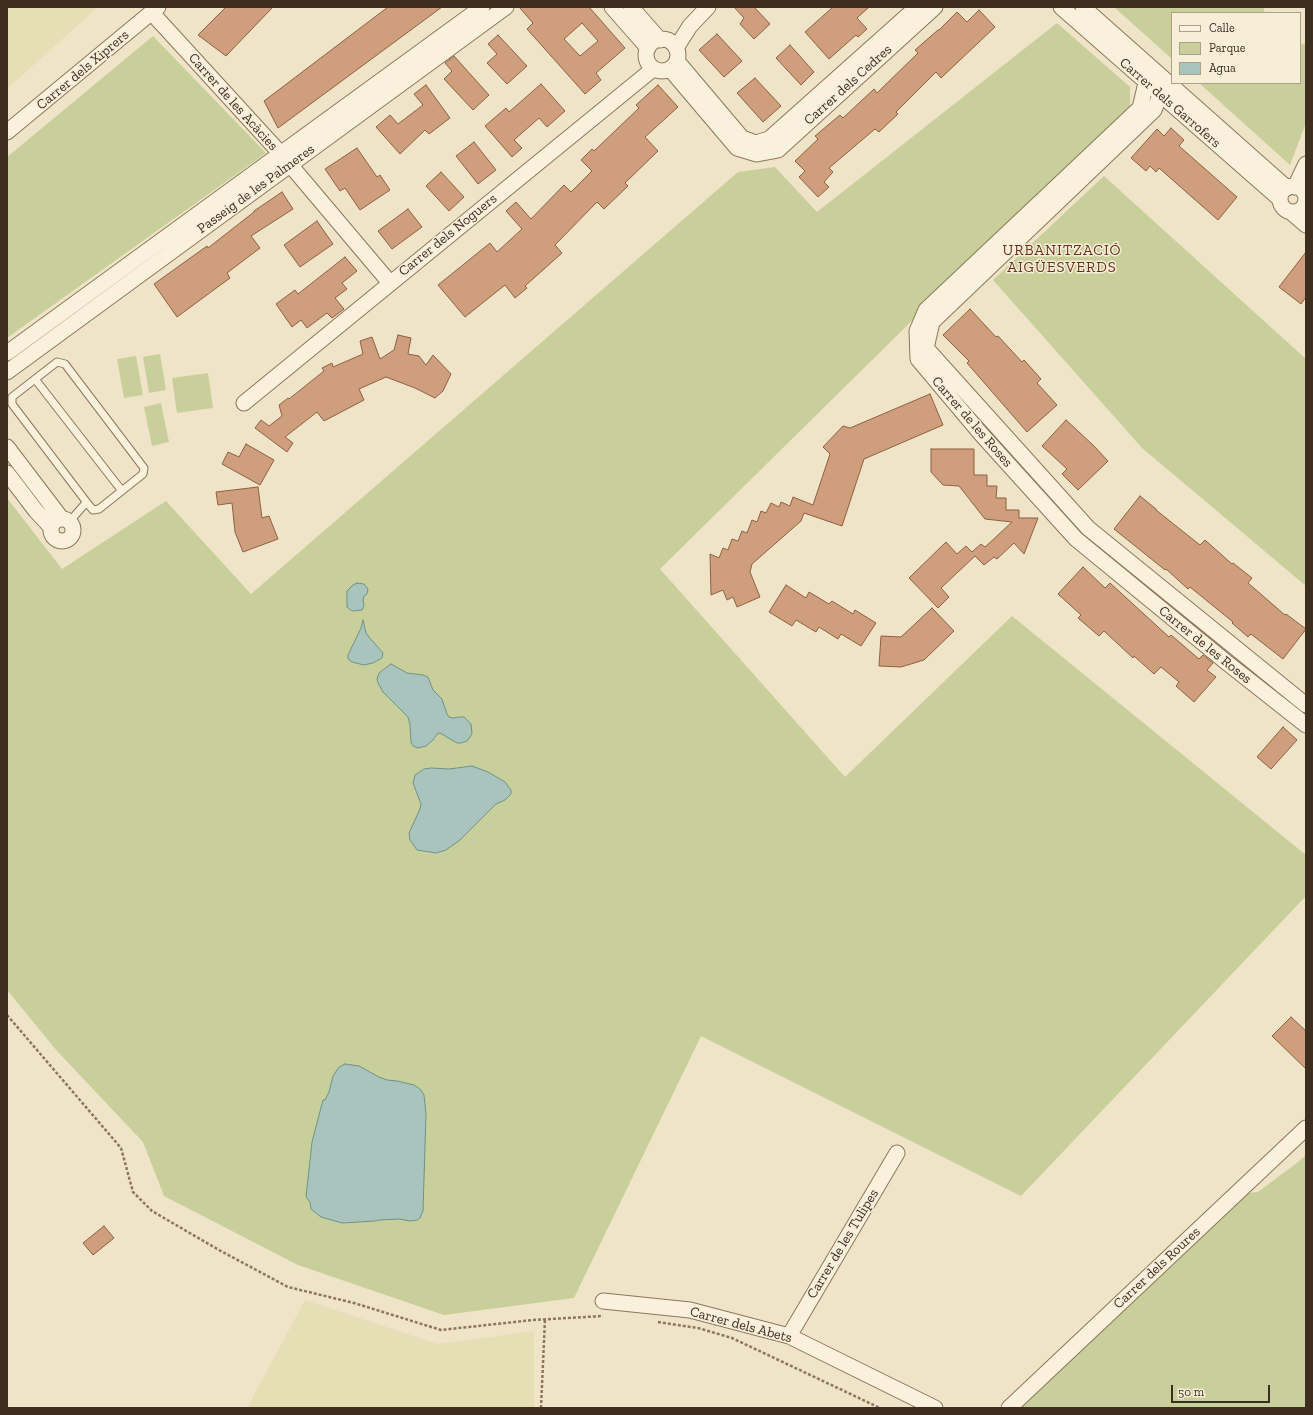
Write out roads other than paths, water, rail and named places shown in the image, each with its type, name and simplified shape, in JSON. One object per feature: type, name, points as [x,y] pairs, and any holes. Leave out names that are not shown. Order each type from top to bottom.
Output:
[{"type":"street","name":"Passeig de les Palmeres","points":[[7,372],[482,7]]},
{"type":"street","name":"Passeig de les Palmeres","points":[[7,353],[506,7]]},
{"type":"street","points":[[612,7],[666,51]]},
{"type":"street","points":[[631,7],[666,51],[737,148],[757,148]]},
{"type":"street","points":[[666,51],[665,71],[659,71],[653,68],[647,60],[646,54],[666,51],[708,7]]},
{"type":"street","name":"Carrer dels Cedres","points":[[757,148],[917,7]]},
{"type":"street","name":"Carrer dels Cedres","points":[[757,148],[778,150],[935,7]]},
{"type":"street","name":"Carrer dels Garrofers","points":[[1061,7],[1146,83],[1164,89]]},
{"type":"street","name":"Carrer dels Garrofers","points":[[1082,7],[1164,89],[1287,191]]},
{"type":"street","name":"Carrer de les Acàcies","points":[[155,10],[285,159],[390,283]]},
{"type":"street","name":"Carrer dels Xiprers","points":[[7,132],[155,10]]},
{"type":"street","name":"Carrer dels Noguers","points":[[244,403],[653,68]]},
{"type":"street","name":"Carrer de les Roses","points":[[1146,83],[1140,108],[926,310],[917,331],[918,359],[981,434],[1076,539],[1226,662],[1306,725]]},
{"type":"street","name":"Carrer de les Roses","points":[[1164,89],[1154,110],[932,322],[926,348],[1088,528],[1306,706]]},
{"type":"street","points":[[1306,164],[1287,191],[1280,204],[1283,208],[1291,212],[1306,225]]},
{"type":"street","points":[[1287,191],[1300,189],[1303,192],[1306,202],[1300,210],[1291,212]]},
{"type":"street","points":[[7,447],[61,522]]},
{"type":"street","points":[[7,473],[36,511],[61,522]]},
{"type":"street","name":"Carrer dels Roures","points":[[1009,1408],[1306,1128]]},
{"type":"street","name":"Carrer de les Tulipes","points":[[789,1336],[897,1153]]},
{"type":"street","name":"Carrer dels Abets","points":[[603,1301],[690,1310],[789,1336],[935,1408]]},
{"type":"lane","points":[[57,362],[65,364],[144,468],[143,474],[122,491],[99,509],[93,510],[12,404],[12,397],[57,362]]},
{"type":"lane","points":[[35,379],[122,491]]},
{"type":"lane","points":[[61,522],[84,505],[88,504]]},
{"type":"water","points":[[357,583],[364,584],[368,589],[367,594],[364,596],[364,606],[362,610],[352,611],[347,607],[347,591]]},
{"type":"water","points":[[363,620],[366,633],[383,653],[382,658],[373,663],[364,665],[352,662],[348,659],[348,655],[361,628]]},
{"type":"water","points":[[391,664],[407,673],[428,677],[433,690],[442,699],[449,717],[464,717],[471,724],[472,734],[467,741],[457,743],[440,733],[437,734],[426,746],[418,748],[413,746],[411,742],[408,717],[383,692],[378,683],[377,679],[379,673]]},
{"type":"water","points":[[472,766],[488,772],[505,782],[511,790],[511,794],[505,800],[496,804],[460,840],[446,850],[436,853],[417,850],[410,840],[409,833],[421,804],[413,783],[415,775],[424,769],[449,769]]},
{"type":"water","points":[[345,1064],[359,1066],[387,1080],[414,1085],[421,1090],[424,1095],[426,1114],[423,1211],[420,1218],[417,1220],[410,1221],[399,1219],[342,1223],[321,1217],[311,1209],[310,1202],[306,1197],[312,1142],[323,1100],[325,1100],[329,1092],[333,1076],[339,1067]]},
{"type":"district","name":"URBANITZACIÓ AIGÜESVERDS","points":[[1062,260]]}]
